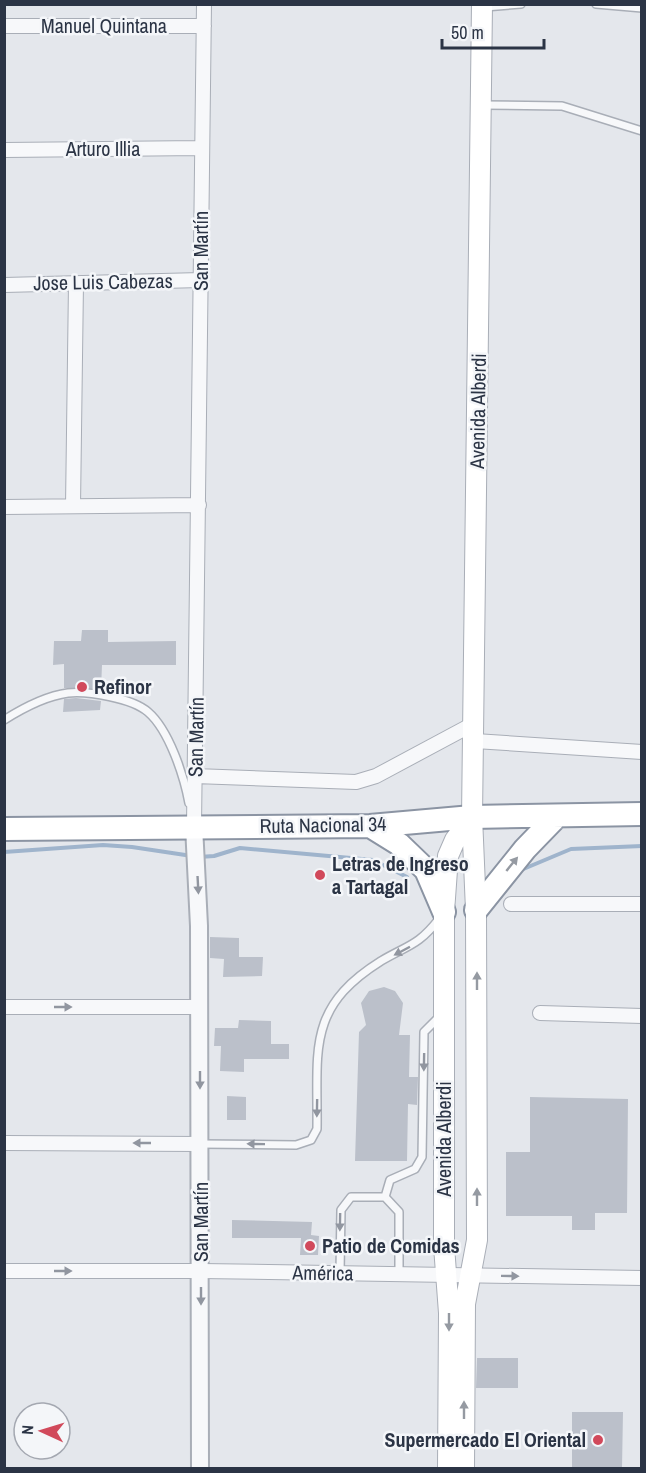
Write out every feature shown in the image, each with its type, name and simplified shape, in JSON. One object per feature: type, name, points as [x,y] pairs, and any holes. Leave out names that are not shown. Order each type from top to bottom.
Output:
[{"type":"highway","name":"Ruta Nacional 34","points":[[4,829],[370,826],[472,817],[642,814]]},
{"type":"highway","points":[[476,910],[525,849],[556,817]]},
{"type":"highway","points":[[370,826],[399,844],[426,870],[444,912]]},
{"type":"main road","name":"Avenida Alberdi","points":[[464,1468],[465,1304],[477,1240],[476,910],[472,817],[475,732],[482,6]]},
{"type":"main road","name":"Avenida Alberdi","points":[[448,1468],[449,1313],[446,1275],[444,912],[448,856],[454,840],[472,817]]},
{"type":"main road","points":[[444,1012],[456,1002],[465,1002],[477,1012]]},
{"type":"street","name":"San Martín","points":[[200,1468],[199,1007],[194,826],[204,4]]},
{"type":"street","name":"Manuel Quintana","points":[[4,26],[204,26]]},
{"type":"street","name":"Arturo Illia","points":[[4,150],[201,148]]},
{"type":"street","name":"Jose Luis Cabezas","points":[[4,285],[201,280]]},
{"type":"street","points":[[73,506],[76,283]]},
{"type":"street","points":[[4,507],[199,504]]},
{"type":"street","points":[[195,776],[356,782],[385,772],[475,732],[642,752]]},
{"type":"street","points":[[511,904],[642,904]]},
{"type":"street","points":[[4,1007],[199,1007]]},
{"type":"street","points":[[540,1013],[642,1016]]},
{"type":"street","points":[[4,1143],[200,1144]]},
{"type":"street","name":"América","points":[[4,1271],[201,1271],[642,1278]]},
{"type":"lane","points":[[482,6],[521,4]]},
{"type":"lane","points":[[596,4],[642,8]]},
{"type":"lane","points":[[482,105],[562,106],[642,131]]},
{"type":"lane","points":[[4,720],[26,706],[68,693],[117,697],[146,710],[157,721],[184,778],[194,826]]},
{"type":"lane","points":[[200,1144],[296,1145],[311,1140],[317,1128],[320,1034],[331,1005],[353,981],[382,961],[424,939],[444,912]]},
{"type":"lane","points":[[385,1197],[390,1180],[415,1169],[422,1157],[424,1032],[444,1012]]},
{"type":"lane","points":[[340,1273],[340,1210],[351,1197],[385,1197],[399,1212],[399,1274]]},
{"type":"building","points":[[82,630],[108,630],[108,642],[176,641],[176,665],[102,665],[101,689],[64,688],[64,664],[53,665],[54,641],[81,641]]},
{"type":"building","points":[[64,699],[101,701],[100,710],[63,712]]},
{"type":"building","points":[[210,937],[239,938],[239,957],[263,957],[262,976],[223,977],[224,959],[210,958]]},
{"type":"building","points":[[384,987],[395,991],[403,1003],[399,1035],[410,1035],[409,1077],[418,1077],[417,1105],[408,1104],[407,1161],[355,1161],[359,1032],[366,1025],[361,1003],[369,991]]},
{"type":"building","points":[[239,1020],[271,1021],[271,1044],[289,1044],[289,1059],[244,1059],[244,1072],[220,1071],[221,1046],[214,1046],[215,1028],[238,1028]]},
{"type":"building","points":[[227,1096],[246,1097],[246,1120],[227,1120]]},
{"type":"building","points":[[530,1097],[628,1099],[627,1213],[595,1213],[595,1230],[572,1230],[572,1216],[506,1216],[506,1152],[530,1152]]},
{"type":"building","name":"Patio de Comidas","points":[[232,1220],[312,1222],[311,1235],[319,1236],[318,1255],[300,1255],[301,1238],[232,1238]]},
{"type":"building","points":[[477,1358],[518,1358],[518,1388],[476,1388]]},
{"type":"building","name":"Supermercado El Oriental","points":[[572,1412],[623,1412],[622,1468],[572,1468]]},
{"type":"waterway","points":[[4,852],[103,845],[192,856]]},
{"type":"waterway","points":[[521,870],[571,849],[642,846]]},
{"type":"waterway","points":[[199,857],[214,856],[240,848],[373,860],[407,877]]},
{"type":"place","name":"Refinor","points":[[82,687]]},
{"type":"place","name":"Letras de Ingreso a Tartagal","points":[[320,875]]},
{"type":"place","name":"Patio de Comidas","points":[[310,1246]]},
{"type":"place","name":"Supermercado El Oriental","points":[[598,1440]]}]
